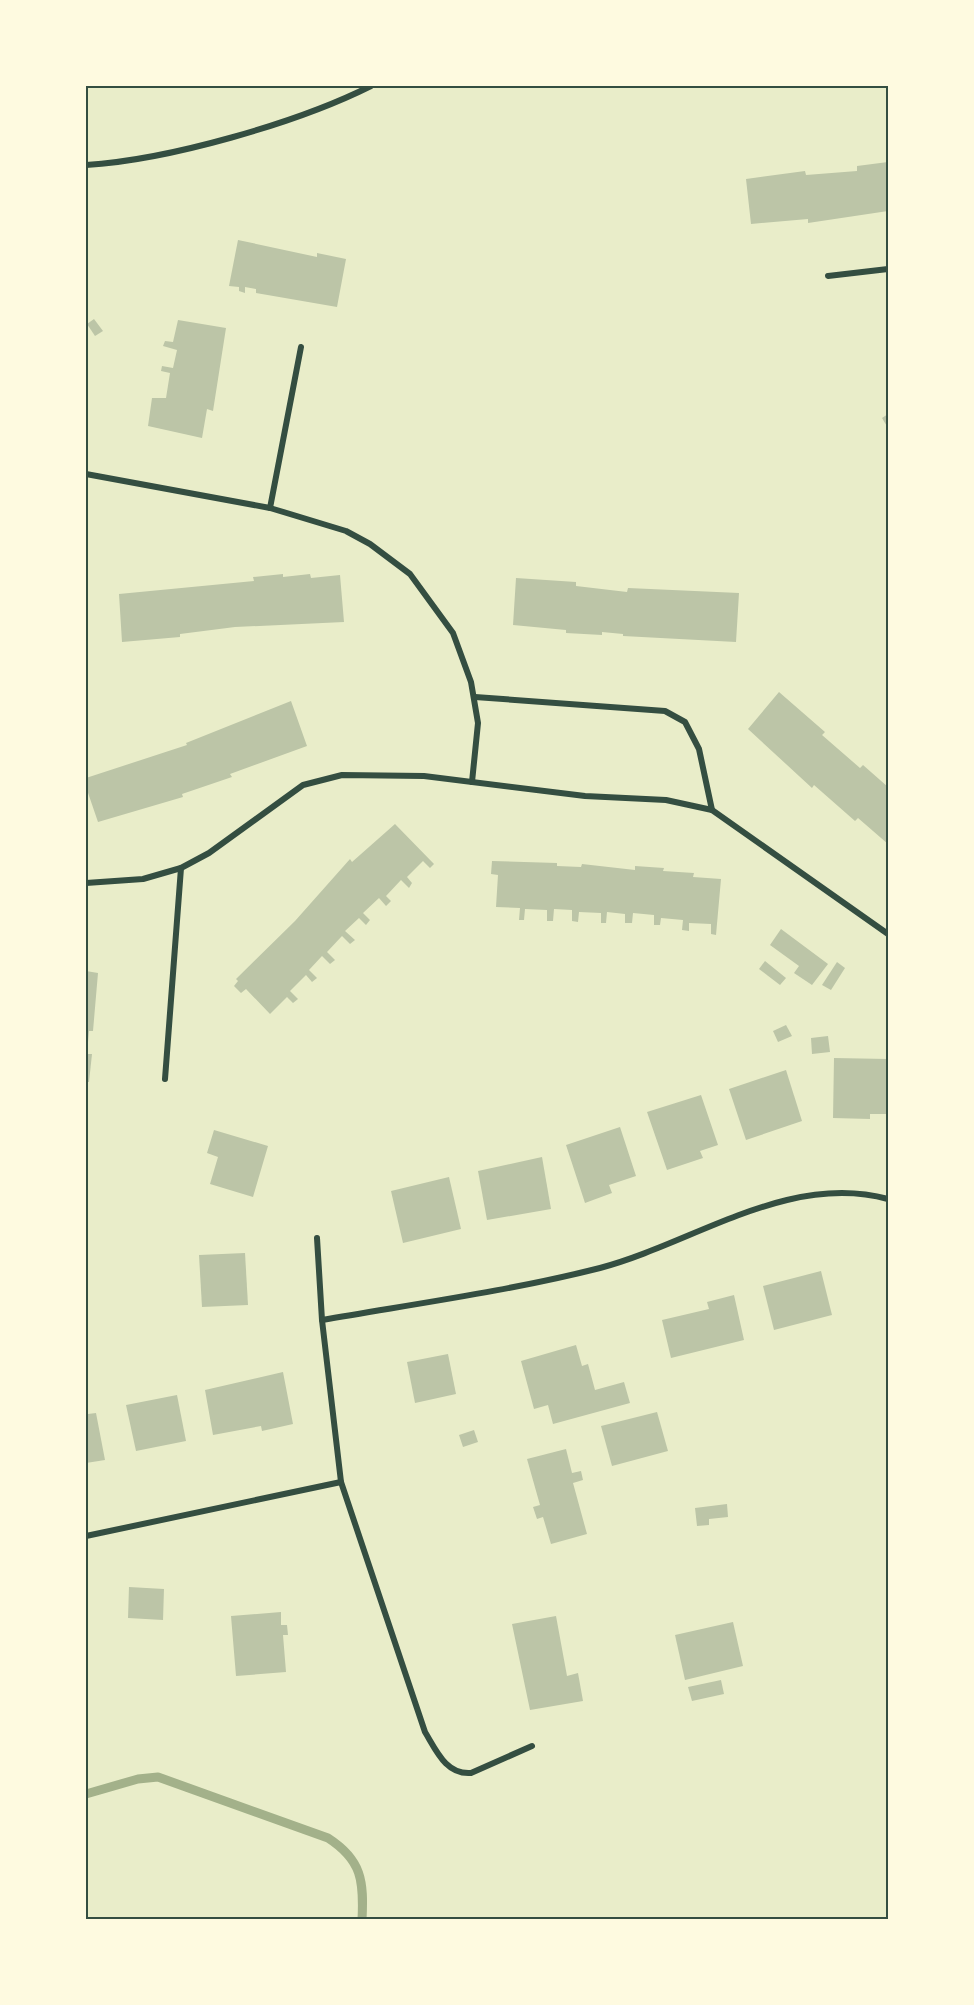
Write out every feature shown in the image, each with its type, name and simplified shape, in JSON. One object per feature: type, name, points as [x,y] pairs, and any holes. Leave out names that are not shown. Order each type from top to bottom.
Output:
[{"type":"street","points":[[86,165],[156,154],[218,140],[288,118],[371,86]]},
{"type":"street","points":[[828,276],[888,269]]},
{"type":"street","points":[[270,508],[301,347]]},
{"type":"street","points":[[86,474],[270,508],[346,531],[370,544],[410,574],[453,633],[475,697],[478,723],[472,782]]},
{"type":"street","points":[[475,697],[665,711],[685,722],[699,749],[712,810]]},
{"type":"street","points":[[86,883],[143,879],[181,868],[209,853],[303,785],[342,775],[424,776],[585,796],[666,800],[712,810],[888,934]]},
{"type":"street","points":[[165,1079],[181,868]]},
{"type":"street","points":[[322,1320],[602,1267],[761,1208],[825,1192],[888,1199]]},
{"type":"street","points":[[317,1238],[322,1320],[341,1482],[418,1716],[425,1732],[448,1768],[463,1773],[471,1773],[532,1746]]},
{"type":"street","points":[[86,1536],[341,1482]]},
{"type":"building","points":[[888,162],[888,211],[808,223],[808,219],[751,224],[746,179],[805,171],[806,175],[857,171],[857,166]]},
{"type":"building","points":[[238,240],[317,257],[317,253],[346,259],[337,307],[256,293],[256,289],[245,287],[245,293],[239,291],[239,287],[229,286]]},
{"type":"building","points":[[94,319],[103,331],[95,336],[87,324]]},
{"type":"building","points":[[178,320],[226,328],[213,411],[207,409],[202,438],[148,426],[152,398],[166,398],[170,373],[161,371],[162,366],[173,368],[177,350],[163,346],[165,341],[173,342]]},
{"type":"building","points":[[888,414],[888,428],[882,418]]},
{"type":"building","points":[[283,574],[283,577],[310,574],[311,578],[340,575],[344,622],[235,627],[180,634],[180,637],[122,642],[119,594],[254,581],[253,577]]},
{"type":"building","points":[[516,578],[576,582],[576,586],[627,592],[628,588],[739,593],[736,642],[623,636],[623,634],[602,632],[602,635],[566,633],[566,630],[513,625]]},
{"type":"building","points":[[779,692],[825,732],[822,735],[860,768],[863,765],[888,787],[888,844],[858,818],[855,821],[814,785],[812,788],[748,729]]},
{"type":"building","points":[[291,701],[307,746],[230,774],[232,777],[182,794],[183,797],[98,822],[86,787],[86,778],[187,745],[186,743]]},
{"type":"building","points":[[395,824],[434,864],[430,868],[423,861],[407,877],[412,883],[409,888],[401,880],[386,896],[391,901],[386,906],[379,898],[363,913],[370,920],[366,925],[359,918],[345,931],[355,940],[350,944],[342,936],[327,952],[335,960],[330,964],[322,956],[309,970],[317,978],[312,982],[306,975],[290,991],[298,999],[293,1003],[287,997],[270,1014],[246,989],[241,993],[234,986],[238,981],[236,979],[295,921],[350,859],[352,862]]},
{"type":"building","points":[[492,861],[557,863],[557,866],[581,867],[582,864],[635,870],[635,866],[664,868],[663,871],[694,873],[693,877],[721,879],[716,935],[711,934],[711,924],[689,923],[689,931],[682,930],[683,920],[661,918],[660,925],[654,925],[654,915],[633,913],[632,923],[625,923],[625,914],[607,912],[606,923],[601,923],[601,913],[579,912],[578,922],[572,921],[572,910],[554,909],[553,921],[547,921],[547,910],[525,909],[524,920],[519,920],[520,908],[496,907],[498,875],[491,874]]},
{"type":"building","points":[[781,929],[828,964],[812,985],[794,973],[799,966],[770,945]]},
{"type":"building","points":[[765,961],[786,978],[780,985],[759,969]]},
{"type":"building","points":[[837,962],[845,968],[831,990],[822,985]]},
{"type":"building","points":[[86,971],[98,973],[93,1031],[89,1031],[87,1053]]},
{"type":"building","points":[[786,1025],[792,1036],[778,1042],[773,1031]]},
{"type":"building","points":[[828,1036],[830,1052],[812,1054],[811,1038]]},
{"type":"building","points":[[86,1054],[92,1054],[89,1082],[86,1082]]},
{"type":"building","points":[[834,1058],[888,1059],[888,1114],[870,1114],[870,1119],[833,1118]]},
{"type":"building","points":[[786,1070],[802,1121],[746,1140],[729,1089]]},
{"type":"building","points":[[701,1095],[718,1145],[700,1151],[703,1158],[667,1170],[647,1112]]},
{"type":"building","points":[[620,1127],[636,1176],[609,1185],[612,1193],[585,1203],[566,1145]]},
{"type":"building","points":[[214,1130],[268,1146],[253,1197],[210,1184],[218,1157],[207,1153]]},
{"type":"building","points":[[542,1157],[551,1209],[487,1220],[478,1171]]},
{"type":"building","points":[[449,1177],[461,1229],[403,1243],[391,1191]]},
{"type":"building","points":[[245,1253],[248,1305],[202,1307],[199,1255]]},
{"type":"building","points":[[821,1271],[832,1315],[774,1330],[763,1286]]},
{"type":"building","points":[[734,1295],[744,1340],[671,1358],[662,1320],[709,1309],[707,1302]]},
{"type":"building","points":[[576,1345],[582,1366],[588,1364],[595,1390],[624,1382],[630,1403],[553,1424],[548,1405],[534,1409],[521,1361]]},
{"type":"building","points":[[448,1354],[456,1394],[415,1403],[407,1362]]},
{"type":"building","points":[[283,1372],[293,1424],[262,1431],[261,1426],[213,1435],[205,1390]]},
{"type":"building","points":[[177,1395],[186,1441],[136,1451],[126,1405]]},
{"type":"building","points":[[86,1408],[88,1414],[96,1413],[105,1460],[86,1463]]},
{"type":"building","points":[[657,1412],[668,1451],[612,1466],[601,1426]]},
{"type":"building","points":[[474,1430],[478,1442],[463,1447],[459,1435]]},
{"type":"building","points":[[566,1449],[572,1473],[581,1471],[583,1480],[573,1483],[587,1534],[551,1544],[543,1517],[537,1519],[533,1507],[540,1505],[527,1459]]},
{"type":"building","points":[[727,1504],[728,1517],[709,1519],[709,1525],[697,1526],[695,1508]]},
{"type":"building","points":[[129,1587],[164,1589],[163,1620],[128,1618]]},
{"type":"building","points":[[281,1612],[281,1625],[287,1625],[288,1635],[283,1635],[286,1672],[236,1676],[231,1616]]},
{"type":"building","points":[[556,1616],[567,1676],[578,1673],[583,1701],[530,1710],[512,1624]]},
{"type":"building","points":[[733,1622],[743,1666],[685,1680],[675,1635]]},
{"type":"building","points":[[721,1680],[724,1694],[692,1701],[688,1687]]},
{"type":"waterway","points":[[86,1794],[138,1779],[158,1777],[328,1838],[339,1846],[354,1863],[361,1883],[362,1920]]}]
